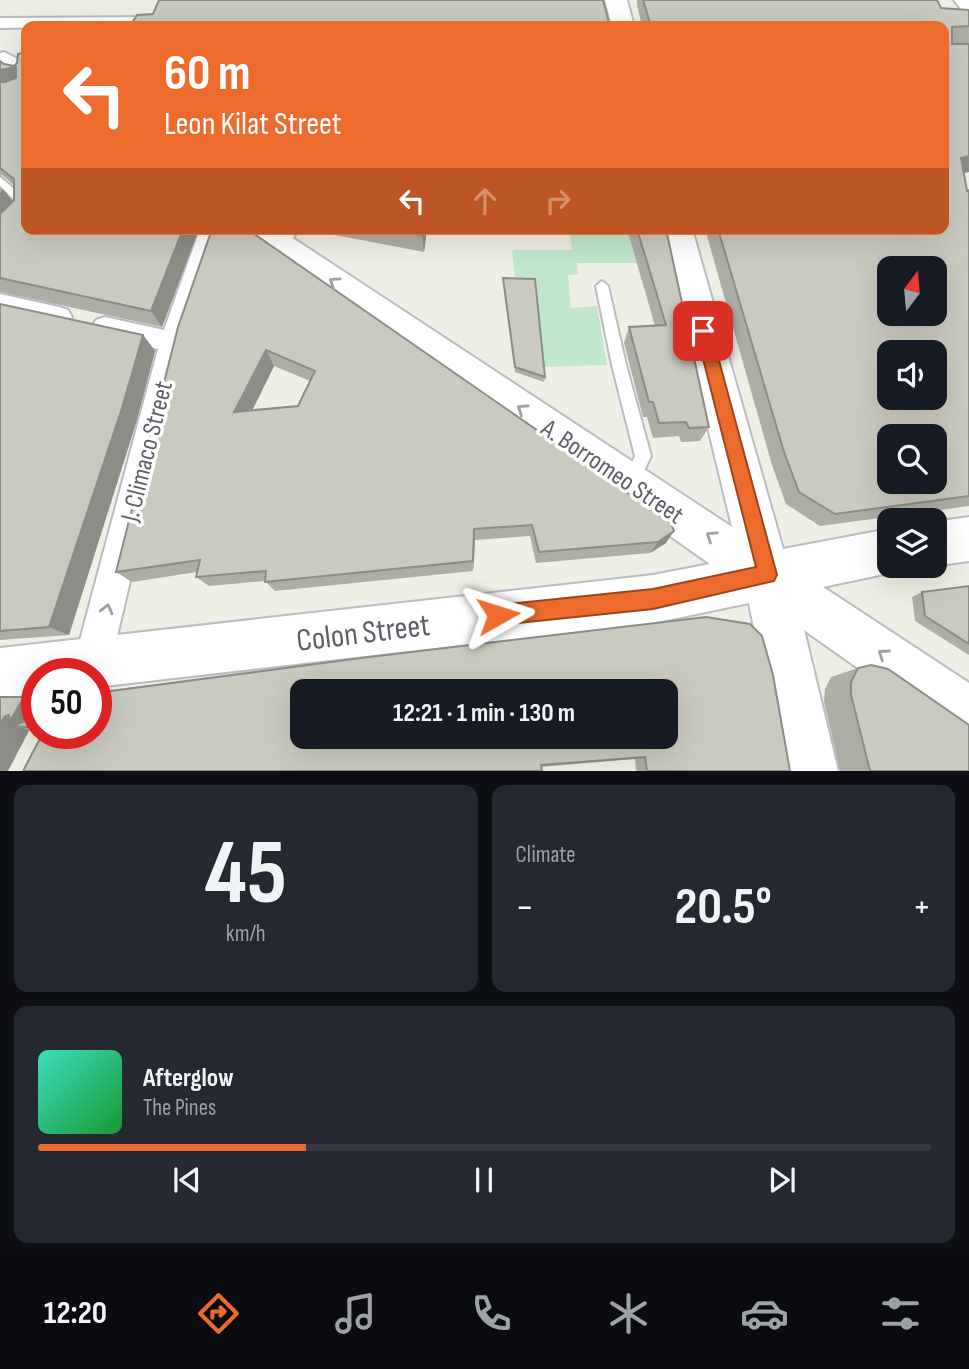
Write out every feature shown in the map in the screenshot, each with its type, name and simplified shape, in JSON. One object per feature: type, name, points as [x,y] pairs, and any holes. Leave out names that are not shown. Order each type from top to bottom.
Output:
[{"type":"street","points":[[617,0],[622,21]]},
{"type":"street","points":[[965,0],[969,4]]},
{"type":"street","points":[[0,23],[21,23]]},
{"type":"street","name":"J. Climaco Street","points":[[93,658],[173,342],[210,235]]},
{"type":"street","name":"A. Borromeo Street","points":[[277,235],[631,483],[969,714]]},
{"type":"street","points":[[678,235],[767,575],[811,771]]},
{"type":"street","points":[[1,306],[173,342]]},
{"type":"street","points":[[947,542],[969,539]]},
{"type":"street","name":"Colon Street","points":[[112,665],[653,599],[877,553]]},
{"type":"street","name":"Colon Street","points":[[0,673],[21,672]]},
{"type":"lane","points":[[0,180],[21,207]]},
{"type":"lane","points":[[602,286],[618,365],[643,456],[631,483]]},
{"type":"green space","points":[[570,235],[629,235],[637,263],[577,263],[578,274],[568,275],[571,308],[597,306],[607,365],[543,367],[516,285],[512,250],[572,250]]},
{"type":"building","points":[[159,0],[603,0],[608,21],[133,21],[137,15],[153,14]]},
{"type":"building","points":[[643,0],[937,0],[941,8],[969,10],[969,26],[952,27],[952,44],[969,44],[969,156],[961,158],[967,191],[969,190],[969,496],[835,514],[799,492],[784,452],[720,235],[949,235],[949,21],[649,21]]},
{"type":"building","points":[[21,53],[21,235],[181,235],[151,311],[0,278],[0,214],[14,200],[14,179],[0,168],[0,82],[16,78],[16,67],[0,70],[0,61],[14,66],[18,54]]},
{"type":"building","points":[[210,235],[256,235],[671,523],[674,531],[658,542],[539,552],[532,525],[474,529],[473,561],[265,582],[266,571],[196,577],[200,560],[116,572],[178,327]],"holes":[[[266,350],[315,371],[298,406],[234,412]]]},
{"type":"building","points":[[639,235],[667,235],[709,427],[689,428],[686,422],[659,423],[653,402],[649,402],[629,327],[666,325]]},
{"type":"building","points":[[503,278],[535,279],[545,377],[515,367]]},
{"type":"building","points":[[0,304],[143,335],[122,408],[49,627],[0,631]]},
{"type":"building","points":[[969,586],[969,644],[925,616],[922,592]]},
{"type":"building","points":[[706,617],[750,624],[762,636],[773,675],[790,771],[647,771],[645,757],[541,765],[542,771],[23,771],[35,749],[112,749],[112,691]]},
{"type":"building","points":[[871,665],[888,669],[969,725],[969,771],[870,771],[851,695],[851,682],[858,668]]},
{"type":"building","points":[[0,697],[21,697],[21,702],[10,721],[9,715],[5,716],[0,724]]},
{"type":"route","points":[[498,615],[653,599],[767,575],[703,331]]}]
